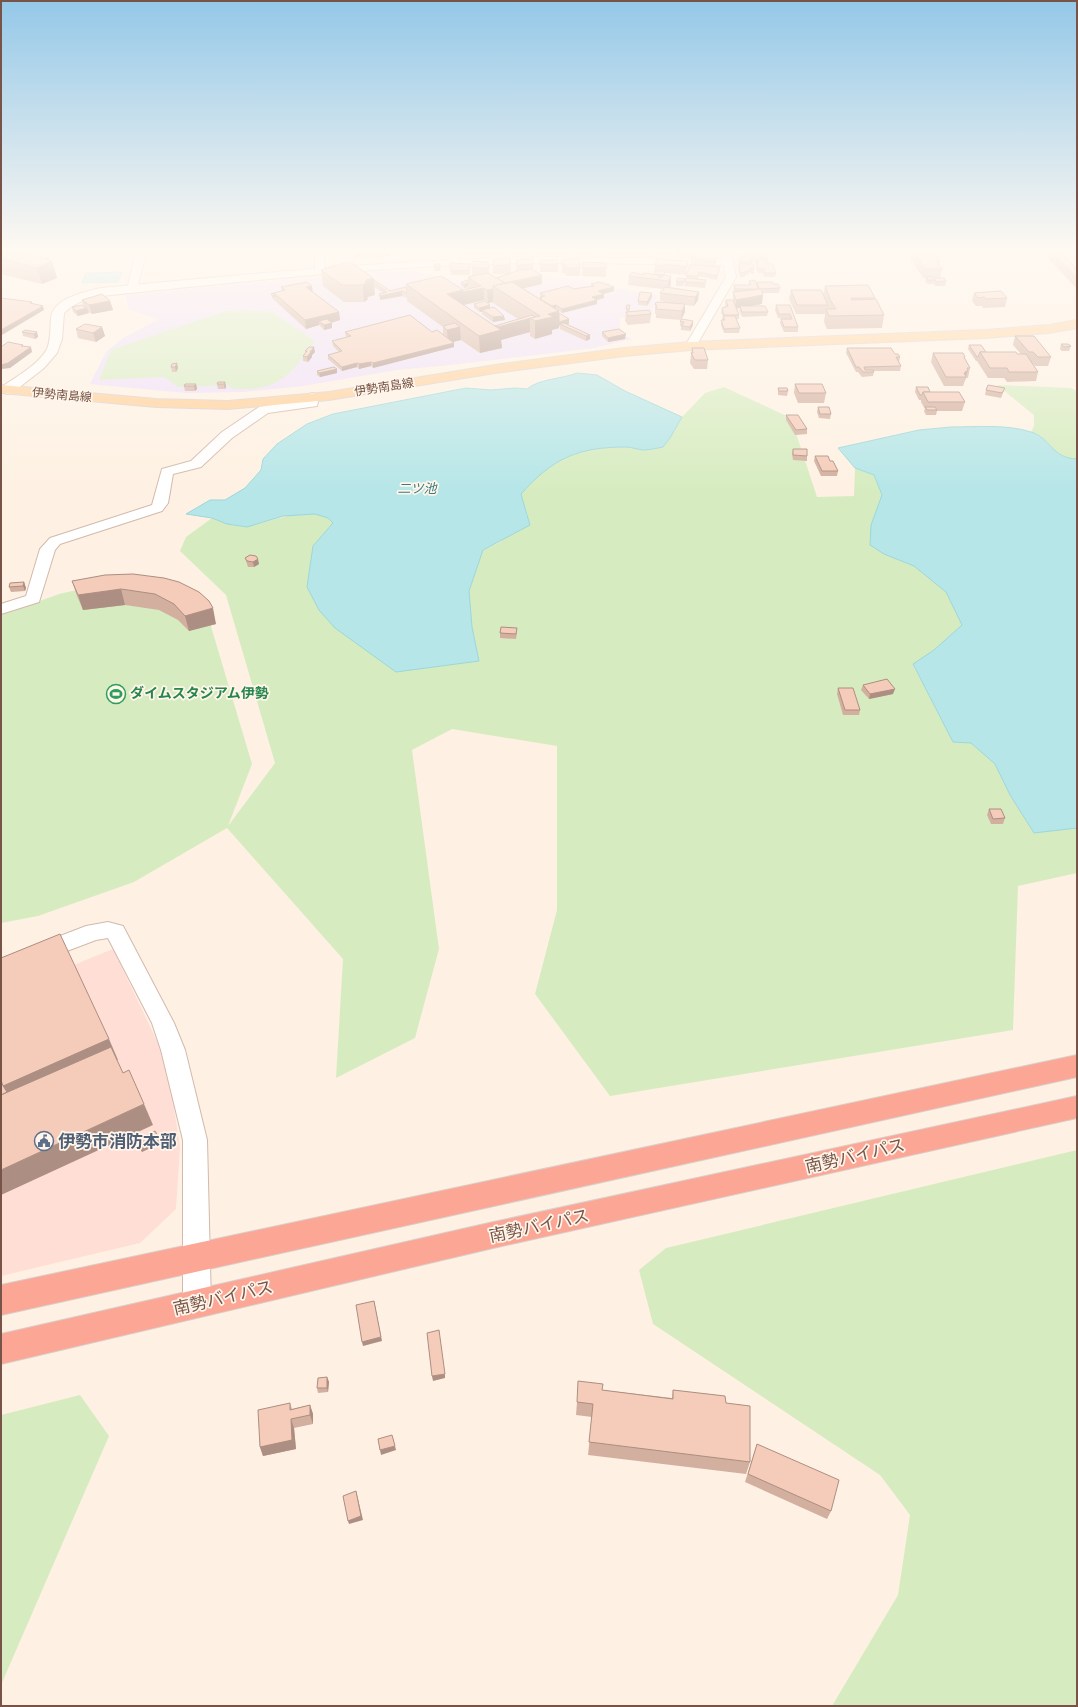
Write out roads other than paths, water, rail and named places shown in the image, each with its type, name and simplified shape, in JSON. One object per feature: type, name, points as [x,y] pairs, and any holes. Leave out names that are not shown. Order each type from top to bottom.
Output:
[{"type":"highway","points":[[1,1300],[1077,1066]]},
{"type":"highway","name":"南勢バイパス","points":[[1,1349],[490,1236],[1077,1107]]},
{"type":"main road","name":"伊勢南島線","points":[[4,389],[164,403],[228,405],[313,397],[578,357],[691,346],[1002,333]]},
{"type":"street","points":[[4,389],[43,361],[55,343],[56,333]]},
{"type":"street","points":[[691,346],[699,333]]},
{"type":"street","points":[[1,608],[33,599],[48,549],[55,540],[157,508],[161,503],[167,472],[196,464],[227,435],[264,410],[313,403],[313,397]]},
{"type":"street","points":[[1,968],[94,932],[108,930],[115,932],[162,1023],[173,1050],[195,1140],[197,1304]]},
{"type":"water","name":"二ツ池","points":[[577,373],[597,375],[625,391],[682,417],[663,447],[644,450],[628,447],[609,448],[580,452],[556,463],[544,471],[521,494],[530,525],[483,550],[469,591],[472,627],[479,661],[396,672],[335,628],[319,610],[307,587],[313,546],[333,523],[328,518],[315,514],[283,516],[247,527],[227,524],[212,518],[186,514],[210,500],[225,500],[245,488],[261,470],[263,459],[277,444],[307,424],[333,414],[466,388],[491,390],[515,388],[527,389],[537,383]]},
{"type":"water","points":[[991,426],[1022,429],[1038,435],[1056,452],[1068,458],[1077,459],[1077,828],[1034,833],[1010,795],[995,764],[971,743],[953,742],[913,664],[934,650],[962,625],[946,592],[914,566],[884,554],[870,545],[871,525],[882,495],[874,475],[855,468],[838,448],[919,430],[951,427]]},
{"type":"place","name":"ダイムスタジアム伊勢","points":[[116,694]]},
{"type":"place","name":"伊勢市消防本部","points":[[44,1141]]}]
